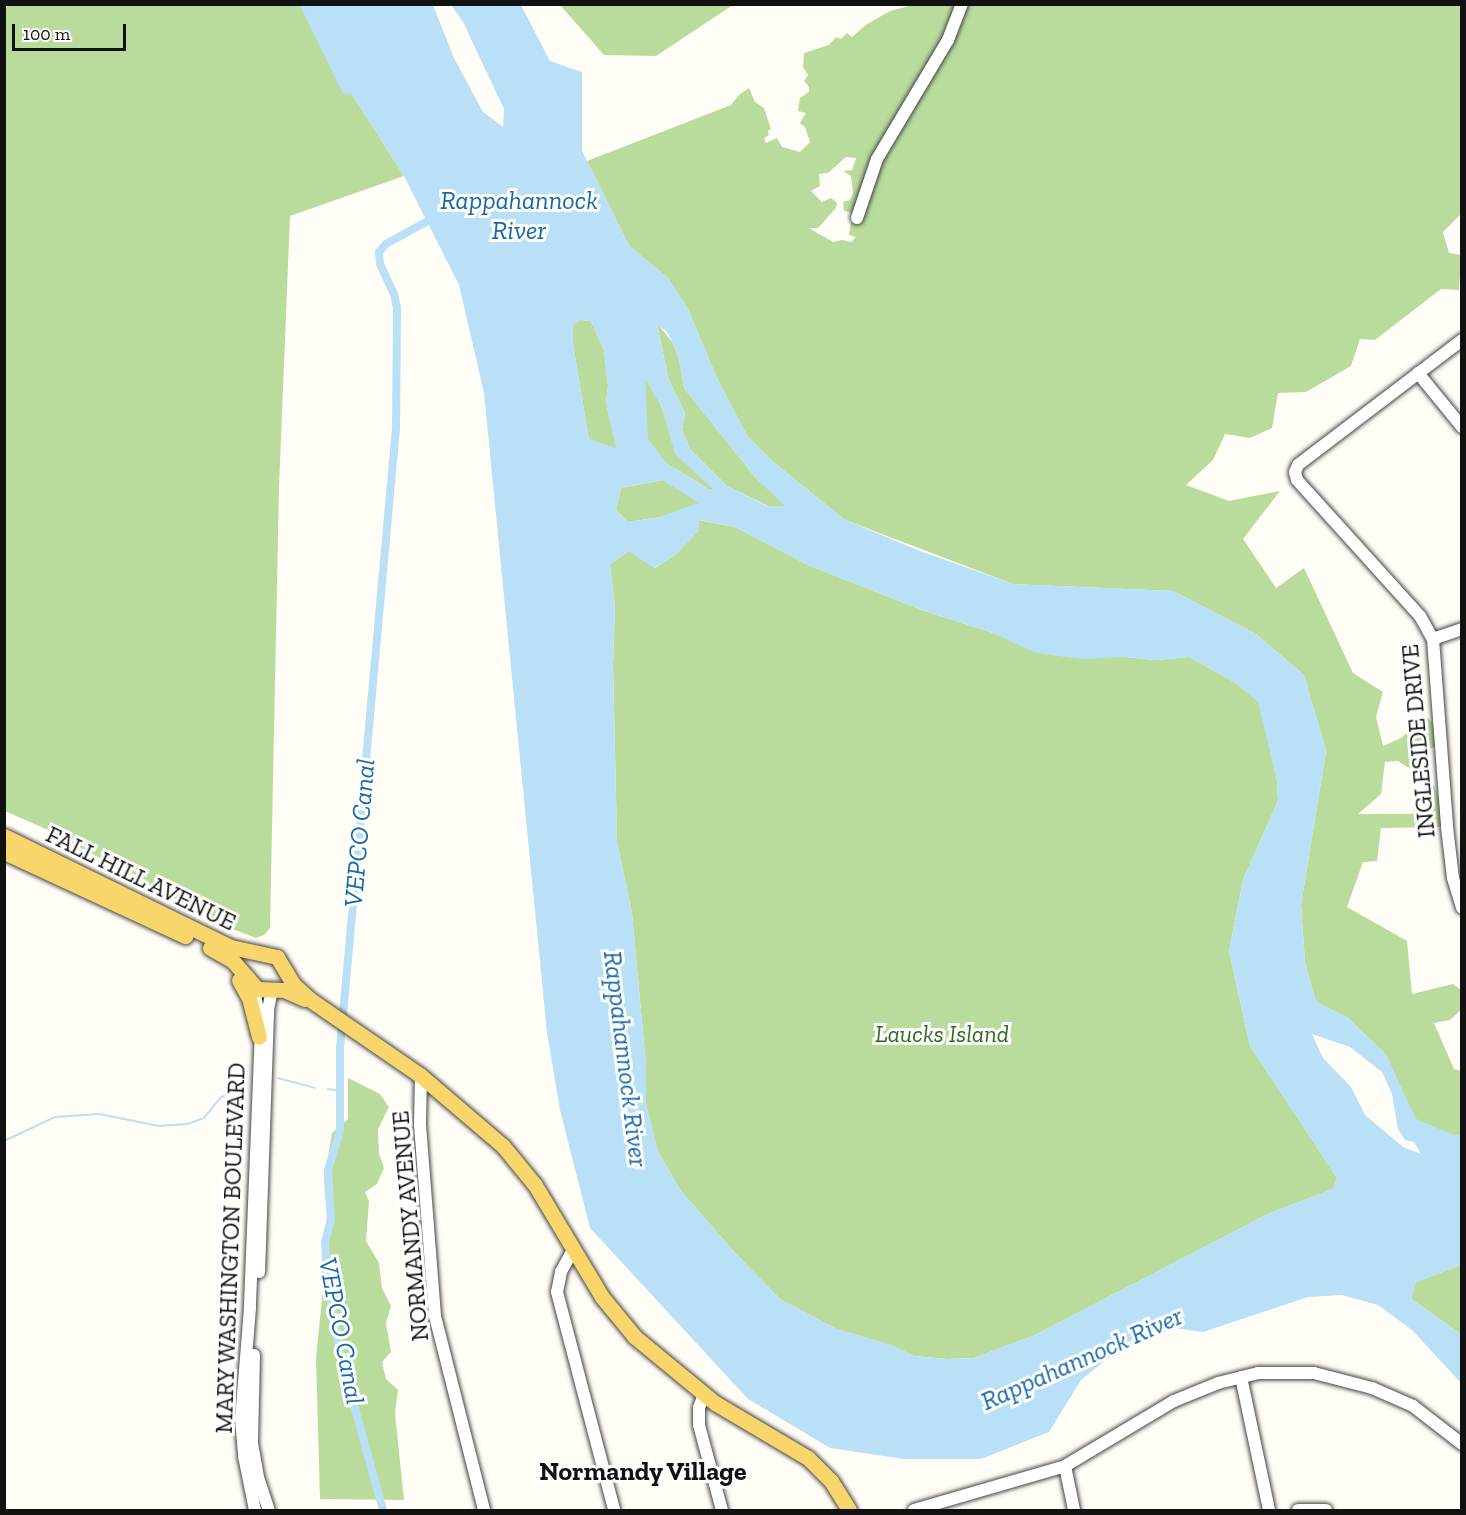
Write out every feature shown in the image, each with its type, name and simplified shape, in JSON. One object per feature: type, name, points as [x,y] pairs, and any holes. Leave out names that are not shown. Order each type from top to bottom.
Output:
[{"type":"main road","name":"FALL HILL AVENUE","points":[[4,836],[231,947],[260,955],[275,956],[293,984],[315,1004],[421,1076],[501,1143],[521,1166],[617,1317],[662,1361],[704,1394],[808,1458],[831,1481],[849,1510]]},
{"type":"main road","name":"FALL HILL AVENUE","points":[[4,852],[221,953],[232,960],[262,991],[274,990],[315,1004]]},
{"type":"main road","points":[[160,926],[217,957],[230,968],[249,998],[259,1037]]},
{"type":"main road","name":"FALL HILL AVENUE","points":[[251,982],[249,966],[260,955]]},
{"type":"main road","points":[[274,990],[283,981],[284,969]]},
{"type":"street","points":[[857,218],[877,159],[948,40],[962,4]]},
{"type":"street","name":"INGLESIDE DRIVE","points":[[1461,340],[1298,465],[1295,472],[1297,480],[1420,616],[1433,639],[1447,827],[1461,908]]},
{"type":"street","points":[[1418,373],[1461,427]]},
{"type":"street","points":[[1433,639],[1461,628]]},
{"type":"street","name":"MARY WASHINGTON BOULEVARD","points":[[251,982],[260,1007],[250,1308],[241,1419],[244,1456],[255,1510]]},
{"type":"street","name":"MARY WASHINGTON BOULEVARD","points":[[269,1510],[258,1477],[252,1443],[251,1413],[261,1236],[268,1010],[274,990]]},
{"type":"street","name":"NORMANDY AVENUE","points":[[421,1076],[420,1125],[435,1316],[484,1510]]},
{"type":"street","points":[[573,1250],[561,1272],[557,1292],[614,1510]]},
{"type":"street","points":[[914,1510],[1065,1467],[1174,1401],[1218,1383],[1241,1377],[1296,1371],[1356,1382],[1413,1406],[1461,1444]]},
{"type":"street","points":[[1241,1377],[1269,1510]]},
{"type":"street","points":[[704,1394],[699,1408],[699,1425],[722,1510]]},
{"type":"street","points":[[1065,1467],[1074,1510]]},
{"type":"street","points":[[1298,1510],[1326,1510]]},
{"type":"green space","points":[[4,5],[307,5],[341,77],[404,176],[290,216],[279,487],[270,928],[264,935],[256,938],[222,925],[48,830],[5,811]]},
{"type":"green space","points":[[560,5],[733,5],[656,56],[604,55]]},
{"type":"green space","points":[[913,5],[960,5],[960,9],[947,39],[877,155],[857,214],[844,211],[843,202],[850,200],[853,193],[851,176],[843,171],[852,170],[856,158],[846,157],[828,173],[819,174],[820,186],[811,191],[822,202],[831,198],[837,203],[836,208],[818,228],[809,228],[833,242],[842,240],[851,242],[856,237],[849,235],[851,223],[858,219],[878,158],[955,30],[965,5],[1461,5],[1461,214],[1443,232],[1449,253],[1461,255],[1459,290],[1441,289],[1375,340],[1360,339],[1351,366],[1306,392],[1278,393],[1272,428],[1250,438],[1225,434],[1213,460],[1186,485],[1229,501],[1280,491],[1243,539],[1276,588],[1304,568],[1353,673],[1383,692],[1376,717],[1383,746],[1401,738],[1425,716],[1432,722],[1437,746],[1414,755],[1417,762],[1409,768],[1398,761],[1385,762],[1381,794],[1358,814],[1412,814],[1420,795],[1434,785],[1442,810],[1441,827],[1381,828],[1377,861],[1363,862],[1347,907],[1407,941],[1412,994],[1453,984],[1461,990],[1461,1010],[1450,1020],[1434,1023],[1454,1069],[1461,1071],[1461,1135],[1451,1135],[1415,1119],[1386,1055],[1348,1018],[1316,1002],[1305,963],[1301,905],[1326,751],[1304,675],[1256,634],[1173,591],[1013,584],[845,520],[772,461],[747,436],[716,376],[688,309],[668,278],[629,246],[587,161],[731,105],[749,88],[755,102],[764,108],[771,129],[768,131],[769,135],[764,138],[766,143],[777,138],[782,147],[800,152],[810,142],[805,127],[800,123],[806,113],[798,111],[800,98],[809,92],[809,87],[804,81],[808,75],[803,67],[804,53],[829,45],[836,37],[841,39],[847,33],[852,37],[867,24],[890,11]]},
{"type":"green space","points":[[580,320],[591,321],[604,350],[608,386],[606,403],[617,449],[589,440],[573,344],[573,325]]},
{"type":"green space","points":[[657,323],[673,343],[679,359],[684,388],[755,477],[786,506],[768,506],[727,486],[690,449],[682,430],[685,413],[668,378]]},
{"type":"green space","points":[[645,378],[661,405],[676,454],[714,488],[710,490],[666,463],[647,439]]},
{"type":"green space","points":[[663,480],[700,503],[661,517],[628,522],[616,510],[621,488]]},
{"type":"green space","name":"Laucks Island","points":[[698,520],[735,527],[808,565],[922,610],[993,633],[1125,657],[1156,660],[1189,657],[1236,683],[1259,702],[1277,780],[1278,801],[1243,880],[1229,951],[1250,1046],[1337,1178],[1333,1189],[1268,1214],[1033,1336],[974,1358],[947,1359],[914,1356],[893,1346],[837,1329],[781,1300],[735,1253],[681,1191],[658,1152],[646,1104],[646,1066],[632,913],[617,842],[613,664],[615,608],[610,564],[629,551],[655,568],[674,556],[699,530]]},
{"type":"green space","points":[[348,1078],[380,1094],[389,1107],[378,1129],[379,1154],[384,1168],[377,1184],[365,1192],[369,1201],[366,1241],[379,1263],[382,1288],[391,1306],[386,1323],[391,1352],[382,1362],[386,1379],[398,1390],[395,1413],[404,1500],[320,1499],[316,1359],[322,1299],[322,1245],[327,1217],[324,1180],[332,1133],[348,1119]]},
{"type":"green space","points":[[1461,1265],[1461,1334],[1411,1299],[1416,1282]]},
{"type":"water","name":"Rappahannock River","points":[[307,5],[433,5],[454,58],[483,112],[503,127],[504,109],[463,22],[451,5],[521,5],[550,61],[582,72],[582,151],[629,246],[668,278],[688,309],[716,376],[747,436],[772,461],[845,520],[920,551],[1013,584],[1173,591],[1256,634],[1304,675],[1326,751],[1301,905],[1305,963],[1316,1002],[1348,1018],[1386,1055],[1416,1119],[1451,1134],[1461,1135],[1461,1265],[1416,1282],[1411,1299],[1461,1334],[1461,1383],[1412,1330],[1378,1305],[1342,1295],[1308,1297],[1203,1332],[1174,1328],[1116,1352],[1081,1380],[1049,1432],[981,1459],[904,1459],[830,1448],[748,1399],[590,1228],[560,1110],[547,1033],[484,393],[459,285],[404,176],[341,77]],"holes":[[[580,320],[591,321],[604,350],[608,386],[606,403],[616,448],[589,439],[573,344],[573,326]],[[657,324],[667,332],[673,343],[679,359],[684,388],[755,477],[785,506],[767,506],[727,486],[690,449],[682,430],[685,413],[668,378]],[[645,379],[661,405],[675,454],[713,489],[710,490],[666,463],[648,439]],[[663,480],[699,503],[661,517],[628,522],[616,510],[621,488]],[[699,520],[735,527],[808,565],[922,610],[993,633],[1036,653],[1081,659],[1125,657],[1156,660],[1189,657],[1236,683],[1258,702],[1277,780],[1278,801],[1243,880],[1229,951],[1250,1046],[1337,1178],[1333,1189],[1268,1214],[1033,1336],[974,1358],[947,1359],[914,1356],[893,1346],[837,1329],[781,1300],[735,1253],[681,1191],[658,1152],[646,1104],[646,1066],[632,913],[617,842],[613,664],[615,608],[610,564],[629,551],[654,568],[674,556],[699,530]],[[1312,1034],[1350,1047],[1382,1072],[1392,1094],[1398,1129],[1405,1140],[1414,1142],[1421,1154],[1403,1147],[1365,1115],[1351,1087],[1323,1058]]]},
{"type":"waterway","points":[[307,4],[348,88]]},
{"type":"waterway","name":"VEPCO Canal","points":[[383,1510],[341,1357],[328,1285],[325,1242],[331,1220],[328,1170],[340,1131],[340,1048],[396,428],[397,308],[394,294],[380,264],[379,252],[386,244],[435,217]]},
{"type":"waterway","points":[[278,1078],[316,1088]]},
{"type":"waterway","points":[[4,1141],[55,1117],[99,1114],[159,1126],[187,1124],[204,1118],[220,1098],[241,1087]]},
{"type":"waterway","points":[[328,1089],[340,1091]]},
{"type":"district","name":"Normandy Village","points":[[643,1472]]}]
